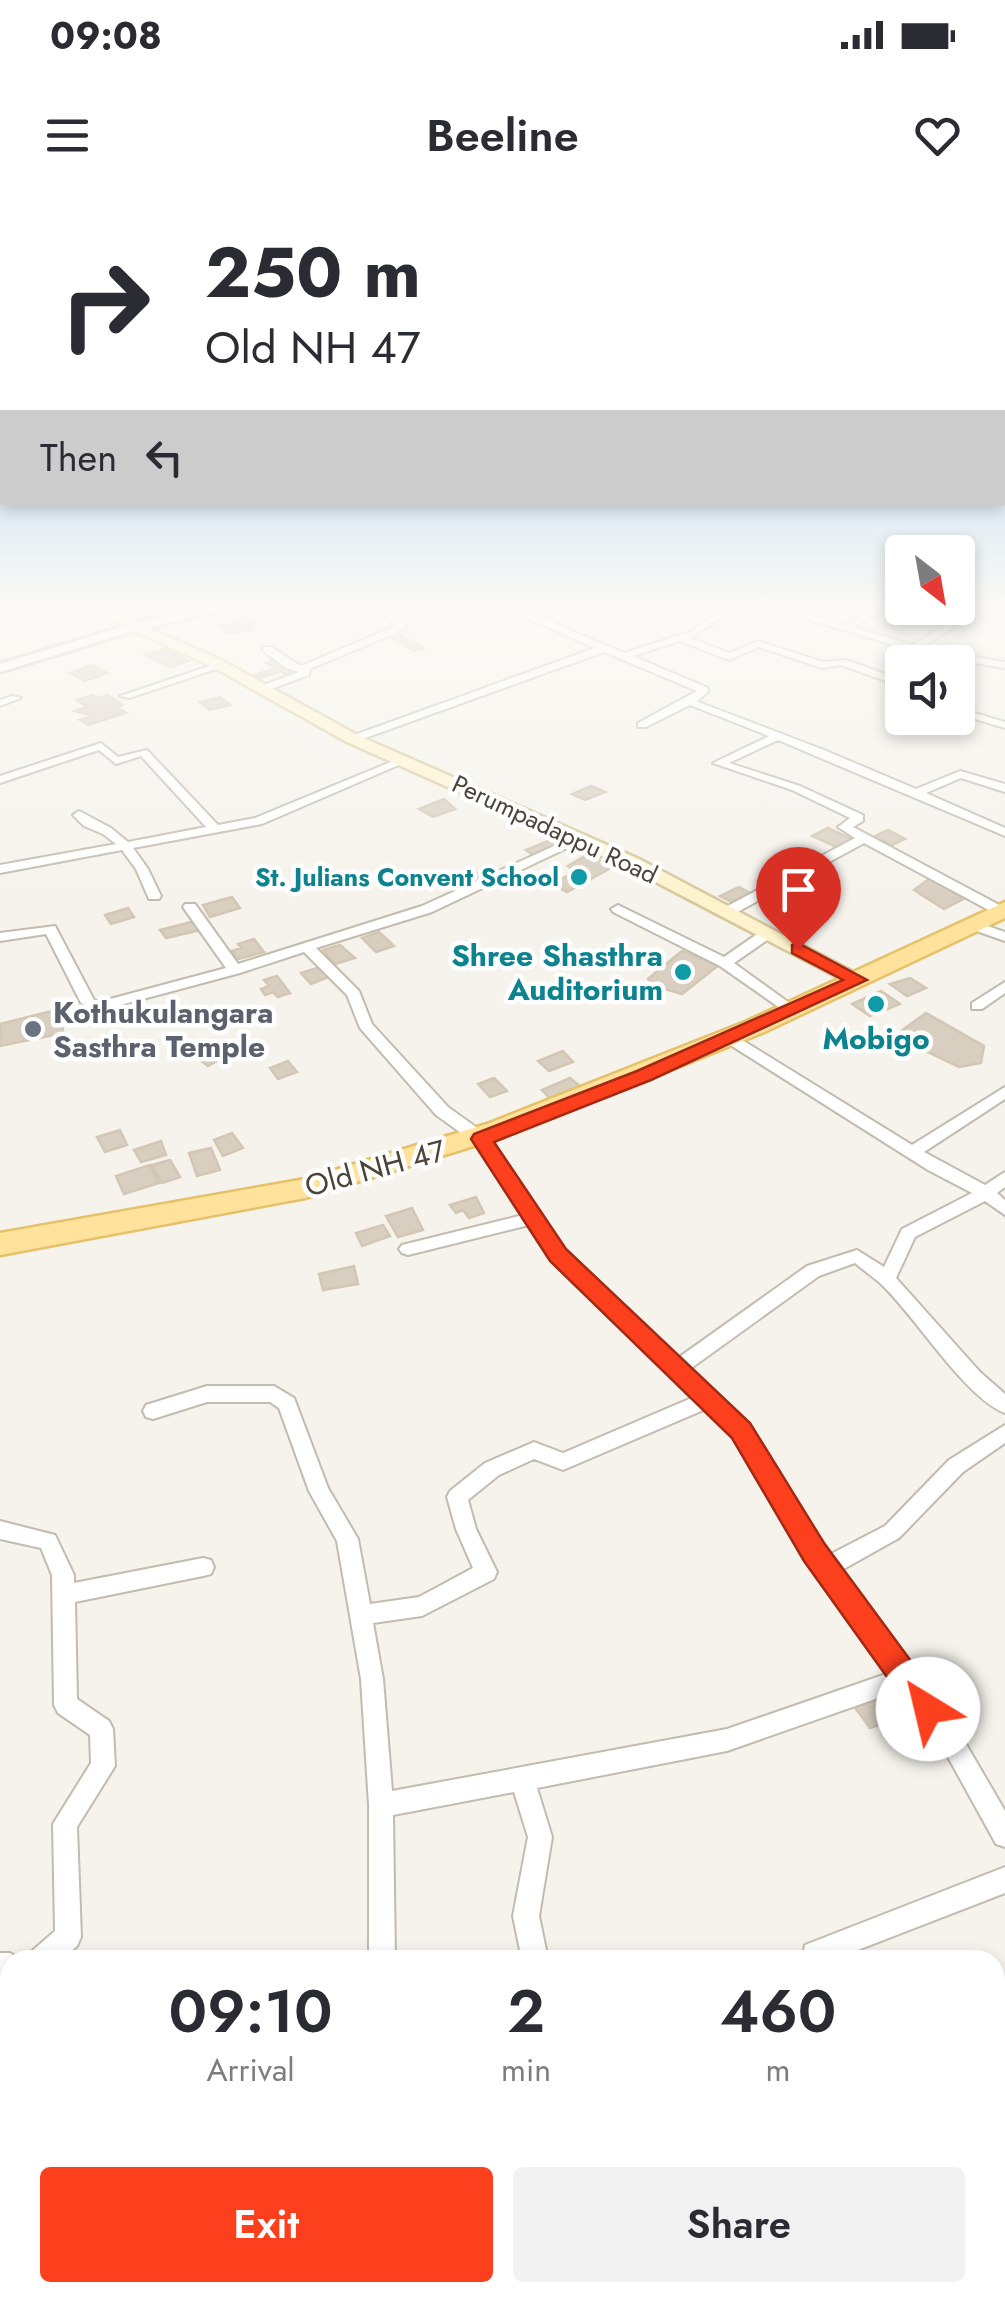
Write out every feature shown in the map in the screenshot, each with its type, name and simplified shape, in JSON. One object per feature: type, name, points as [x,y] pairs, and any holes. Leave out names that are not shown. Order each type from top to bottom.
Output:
[{"type":"main road","name":"Perumpadappu Road","points":[[289,704],[353,739],[580,839],[858,980]]},
{"type":"main road","name":"Old NH 47","points":[[0,1244],[101,1222],[314,1186],[481,1139],[644,1076],[858,980],[1003,909]]},
{"type":"street","points":[[353,739],[450,704]]},
{"type":"street","points":[[642,725],[682,704]]},
{"type":"street","points":[[700,704],[1005,832]]},
{"type":"street","points":[[975,716],[1005,725]]},
{"type":"street","points":[[778,736],[719,763],[796,788],[859,818],[844,827],[1003,909]]},
{"type":"street","points":[[0,780],[101,746],[116,761],[143,752],[214,828]]},
{"type":"street","points":[[0,869],[258,821],[402,761]]},
{"type":"street","points":[[917,793],[960,774],[1005,788]]},
{"type":"street","points":[[79,815],[86,823],[111,833],[139,863],[154,896]]},
{"type":"street","points":[[727,912],[864,838]]},
{"type":"street","points":[[0,937],[50,929],[92,1007],[235,970],[454,898],[580,839]]},
{"type":"street","points":[[190,907],[235,970]]},
{"type":"street","points":[[618,910],[725,963],[792,1010]]},
{"type":"street","points":[[972,924],[1005,937]]},
{"type":"street","points":[[725,963],[768,933]]},
{"type":"street","points":[[307,947],[354,994],[365,1025],[442,1111],[481,1139],[558,1255],[741,1430],[825,1568],[951,1740],[1005,1835]]},
{"type":"street","points":[[977,1006],[1005,986]]},
{"type":"street","points":[[729,1038],[912,1152],[986,1192],[1005,1209]]},
{"type":"street","points":[[912,1152],[1005,1092]]},
{"type":"street","points":[[886,1279],[908,1233],[1005,1178]]},
{"type":"street","points":[[408,1250],[534,1218]]},
{"type":"street","points":[[677,1368],[813,1271],[857,1256],[886,1279],[973,1376],[1005,1405]]},
{"type":"street","points":[[153,1410],[207,1394],[274,1394],[286,1403],[319,1491],[346,1539],[372,1680],[381,1805],[382,1950]]},
{"type":"street","points":[[360,1616],[422,1606],[486,1572],[457,1498],[492,1470],[534,1450],[563,1462],[709,1399]]},
{"type":"street","points":[[825,1568],[892,1532],[956,1466],[1005,1433]]},
{"type":"street","points":[[0,1530],[48,1541],[62,1575],[66,1705],[102,1729],[103,1766],[66,1824],[68,1937],[53,1950]]},
{"type":"street","points":[[63,1595],[203,1567]]},
{"type":"street","points":[[381,1805],[727,1740],[905,1678]]},
{"type":"street","points":[[522,1778],[540,1837],[526,1916],[532,1950]]},
{"type":"street","points":[[824,1950],[1005,1880]]},
{"type":"building","points":[[83,704],[121,704],[116,707],[126,713],[88,725],[80,720],[93,716],[75,711],[87,707]]},
{"type":"building","points":[[203,704],[230,705],[210,710]]},
{"type":"building","points":[[591,786],[605,792],[585,800],[572,794]]},
{"type":"building","points":[[444,799],[455,809],[433,817],[419,809]]},
{"type":"building","points":[[828,828],[856,841],[841,849],[812,836]]},
{"type":"building","points":[[888,830],[905,839],[892,845],[875,836]]},
{"type":"building","points":[[558,837],[569,843],[536,857],[526,850]]},
{"type":"building","name":"St. Julians Convent School","points":[[590,853],[618,864],[567,892],[552,884],[576,871],[568,866]]},
{"type":"building","points":[[470,869],[488,879],[472,886],[455,876]]},
{"type":"building","points":[[932,877],[967,897],[944,909],[914,890]]},
{"type":"building","points":[[739,887],[750,893],[732,902],[720,896]]},
{"type":"building","points":[[232,897],[240,908],[210,917],[203,905]]},
{"type":"building","points":[[128,908],[134,917],[111,924],[105,915]]},
{"type":"building","points":[[195,921],[201,930],[166,938],[160,930]]},
{"type":"building","points":[[379,932],[394,946],[376,952],[362,938]]},
{"type":"building","points":[[254,939],[264,952],[238,959],[232,951],[242,948],[238,944]]},
{"type":"building","points":[[340,945],[355,958],[335,964],[323,950]]},
{"type":"building","name":"Shree Shasthra Auditorium","points":[[682,951],[719,965],[682,994],[654,986],[648,979]]},
{"type":"building","points":[[323,966],[331,976],[311,984],[301,973]]},
{"type":"building","points":[[277,976],[290,993],[278,997],[273,992],[265,995],[261,989],[269,986],[264,980]]},
{"type":"building","points":[[910,978],[926,988],[907,996],[890,984]]},
{"type":"building","name":"Mobigo","points":[[881,991],[900,1004],[870,1016],[852,1004]]},
{"type":"building","name":"Kothukulangara Sasthra Temple","points":[[56,1010],[64,1033],[0,1046],[0,1024]]},
{"type":"building","points":[[926,1013],[984,1046],[981,1063],[959,1067],[894,1036]]},
{"type":"building","points":[[218,1049],[226,1056],[208,1066],[197,1058]]},
{"type":"building","points":[[563,1051],[573,1062],[549,1071],[538,1061]]},
{"type":"building","points":[[288,1061],[297,1072],[278,1079],[270,1068]]},
{"type":"building","points":[[494,1078],[507,1091],[490,1097],[478,1084]]},
{"type":"building","points":[[570,1078],[585,1090],[554,1103],[542,1090]]},
{"type":"building","points":[[120,1130],[127,1145],[105,1152],[97,1137]]},
{"type":"building","points":[[232,1133],[243,1148],[223,1156],[214,1140]]},
{"type":"building","points":[[161,1141],[166,1155],[141,1162],[134,1150]]},
{"type":"building","points":[[211,1148],[220,1170],[197,1176],[189,1153]]},
{"type":"building","points":[[170,1160],[180,1177],[162,1183],[152,1165]]},
{"type":"building","points":[[150,1165],[159,1183],[124,1194],[116,1176]]},
{"type":"building","points":[[476,1197],[484,1213],[469,1218],[463,1210],[456,1213],[450,1205]]},
{"type":"building","points":[[412,1208],[423,1230],[398,1237],[386,1216]]},
{"type":"building","points":[[383,1225],[390,1236],[362,1246],[356,1233]]},
{"type":"building","points":[[354,1266],[358,1284],[323,1290],[319,1274]]},
{"type":"building","points":[[901,1690],[911,1714],[870,1728],[853,1705]]},
{"type":"place","name":"St. Julians Convent School","points":[[579,877]]},
{"type":"place","name":"Shree Shasthra Auditorium","points":[[683,972]]},
{"type":"place","name":"Mobigo","points":[[876,1004]]},
{"type":"place","name":"Kothukulangara Sasthra Temple","points":[[33,1029]]},
{"type":"route","points":[[798,949],[858,980],[644,1076],[481,1139],[558,1255],[741,1430],[814,1552],[928,1709]]}]
